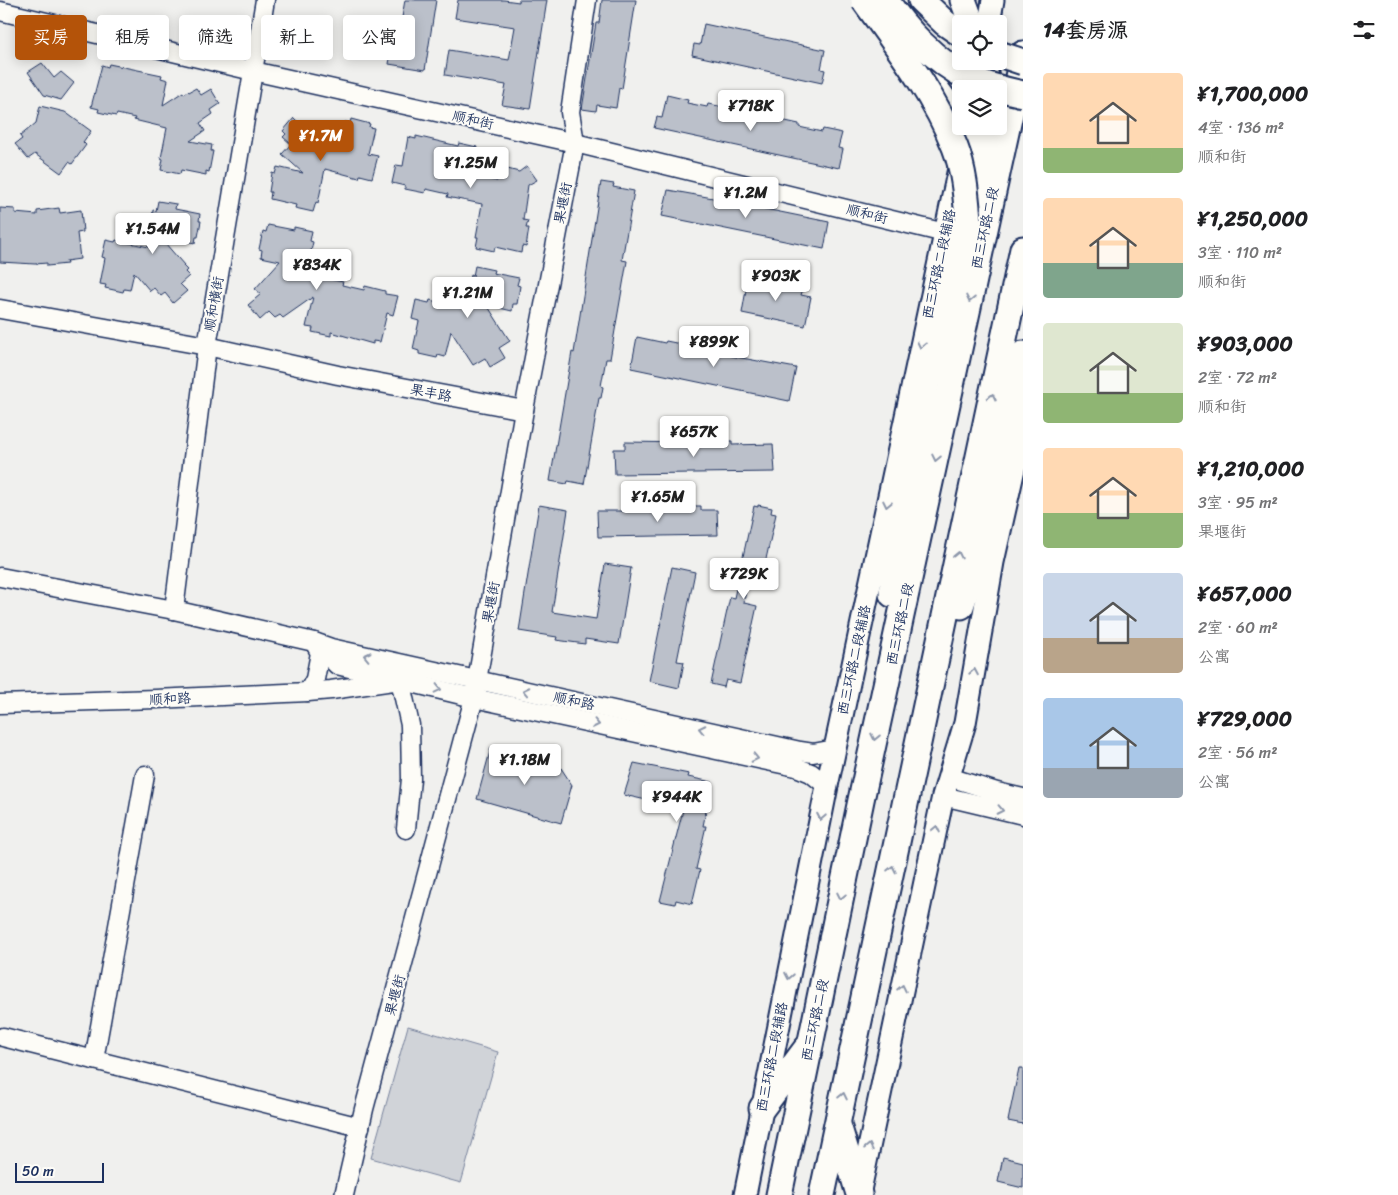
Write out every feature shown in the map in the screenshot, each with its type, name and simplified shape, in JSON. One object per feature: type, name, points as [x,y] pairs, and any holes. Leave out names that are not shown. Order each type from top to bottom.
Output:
[{"type":"highway","points":[[864,0],[928,94],[956,149],[963,175],[968,219]]},
{"type":"highway","points":[[886,0],[917,40],[941,59],[966,76],[1005,90],[1023,94]]},
{"type":"highway","points":[[921,0],[952,28]]},
{"type":"highway","points":[[963,0],[969,15]]},
{"type":"highway","name":"西三环路二段","points":[[1006,80],[1023,54]]},
{"type":"highway","points":[[1007,57],[1023,62]]},
{"type":"highway","name":"西三环路二段","points":[[779,1195],[882,707],[975,135]]},
{"type":"highway","points":[[882,707],[897,546],[926,386],[984,148],[979,135]]},
{"type":"highway","points":[[822,1195],[1023,249]]},
{"type":"highway","points":[[924,717],[976,561],[997,480],[1023,354]]},
{"type":"highway","points":[[762,1108],[811,1043]]},
{"type":"highway","points":[[838,1124],[859,1194]]},
{"type":"main road","points":[[872,0],[952,97]]},
{"type":"main road","points":[[990,15],[993,0]]},
{"type":"main road","name":"西三环路二段辅路","points":[[744,1195],[827,786],[945,234],[973,135]]},
{"type":"main road","points":[[859,1194],[946,787],[965,723],[993,562],[1023,429]]},
{"type":"street","name":"顺和横街","points":[[174,610],[207,346],[265,0]]},
{"type":"street","name":"果堰街","points":[[344,1195],[360,1126],[474,698],[524,410],[575,143],[570,112],[587,0]]},
{"type":"street","name":"顺和街","points":[[0,11],[254,71],[575,143],[945,234]]},
{"type":"street","points":[[0,309],[207,346]]},
{"type":"street","name":"果丰路","points":[[207,346],[338,375],[524,410]]},
{"type":"street","name":"顺和路","points":[[0,577],[174,610],[314,642],[331,648],[813,753],[835,749]]},
{"type":"street","points":[[314,642],[336,665]]},
{"type":"street","points":[[308,692],[315,679],[320,653],[314,642]]},
{"type":"street","points":[[330,690],[336,665],[331,648]]},
{"type":"street","name":"顺和路","points":[[336,665],[474,698],[796,767],[811,773],[827,786]]},
{"type":"street","points":[[400,680],[410,725],[411,779],[406,830]]},
{"type":"street","name":"顺和路","points":[[0,704],[156,700],[308,692],[400,680]]},
{"type":"street","points":[[94,1060],[146,775]]},
{"type":"street","points":[[946,787],[997,792],[1023,798]]},
{"type":"street","points":[[946,787],[1023,815]]},
{"type":"street","points":[[3,1037],[360,1126]]},
{"type":"shaded area","points":[[408,1026],[498,1052],[461,1183],[371,1158]]},
{"type":"building","points":[[405,0],[436,0],[425,70],[389,64],[390,60],[415,60],[415,15],[402,15]]},
{"type":"building","points":[[458,0],[504,0],[519,2],[519,0],[547,0],[530,109],[502,105],[506,85],[445,75],[449,50],[509,60],[515,27],[455,18]]},
{"type":"building","points":[[602,0],[636,0],[622,89],[619,88],[616,108],[597,105],[596,111],[582,109],[596,23],[599,23]]},
{"type":"building","points":[[704,24],[825,50],[821,69],[825,70],[822,83],[692,55],[694,44],[700,45]]},
{"type":"building","points":[[42,63],[54,78],[61,72],[74,83],[61,100],[44,95],[28,72]]},
{"type":"building","points":[[109,64],[162,75],[161,78],[168,80],[163,105],[183,92],[184,94],[196,88],[201,95],[211,89],[220,104],[211,110],[213,114],[200,123],[205,131],[190,141],[212,145],[211,151],[213,151],[209,172],[206,171],[206,175],[181,170],[180,174],[161,170],[163,159],[161,158],[167,128],[134,120],[135,118],[98,112],[99,109],[91,107],[102,65],[108,67]]},
{"type":"building","points":[[667,95],[688,100],[687,103],[707,107],[708,104],[724,107],[724,110],[746,115],[746,112],[781,122],[781,120],[799,124],[799,127],[822,132],[823,129],[842,133],[838,148],[843,149],[839,168],[654,128],[657,117],[662,118]]},
{"type":"building","points":[[40,106],[65,112],[91,131],[83,142],[86,145],[72,164],[69,162],[61,173],[35,154],[28,159],[15,144],[22,139],[20,136],[36,123]]},
{"type":"building","points":[[294,118],[301,125],[303,123],[311,130],[314,127],[338,148],[345,122],[350,123],[351,119],[370,124],[369,127],[374,128],[368,154],[378,156],[372,178],[360,175],[359,178],[325,169],[318,203],[316,202],[313,212],[295,208],[296,205],[270,199],[271,192],[269,192],[272,173],[275,174],[277,167],[303,173],[282,154],[291,144],[283,137],[286,134],[283,131]]},
{"type":"building","points":[[416,136],[458,146],[459,143],[477,147],[476,150],[483,151],[478,177],[497,181],[500,167],[519,172],[527,166],[537,180],[528,185],[523,220],[528,221],[526,228],[529,228],[526,247],[522,246],[521,253],[495,247],[494,251],[476,247],[482,204],[447,197],[448,194],[426,189],[425,193],[405,189],[405,186],[392,183],[396,165],[403,166],[408,137],[416,139]]},
{"type":"building","points":[[601,182],[614,184],[613,187],[634,191],[622,260],[627,261],[610,359],[606,359],[601,386],[603,387],[601,398],[599,398],[584,484],[568,481],[567,484],[550,481],[572,352],[574,353]]},
{"type":"building","points":[[668,190],[829,222],[824,249],[662,216]]},
{"type":"building","points":[[158,201],[176,204],[175,209],[200,214],[199,221],[201,221],[195,243],[159,236],[184,265],[187,270],[185,272],[189,276],[180,284],[187,291],[173,303],[165,293],[161,296],[154,288],[150,291],[134,272],[130,290],[124,289],[123,292],[105,288],[106,285],[100,284],[105,258],[102,257],[106,240],[115,242],[116,240],[149,247],[153,210],[156,211]]},
{"type":"building","points":[[0,208],[15,209],[15,213],[37,215],[37,211],[59,208],[60,213],[81,210],[83,232],[77,233],[80,259],[66,261],[67,264],[47,266],[47,263],[0,262]]},
{"type":"building","points":[[268,225],[294,230],[294,227],[312,231],[310,241],[313,242],[306,274],[343,282],[342,285],[364,290],[365,286],[385,291],[385,294],[398,296],[393,315],[387,313],[380,342],[373,341],[373,344],[331,332],[331,336],[312,332],[313,328],[306,327],[313,297],[283,318],[280,315],[275,318],[269,312],[260,320],[248,305],[261,294],[255,289],[280,261],[261,257],[262,250],[259,249],[263,231],[266,232]]},
{"type":"building","points":[[475,266],[494,270],[493,273],[519,278],[517,285],[520,286],[517,304],[513,304],[512,311],[487,305],[510,341],[499,348],[505,358],[490,367],[485,358],[473,365],[451,331],[445,357],[438,355],[437,358],[419,354],[419,351],[413,349],[419,321],[412,319],[416,300],[429,303],[430,300],[464,308],[471,275],[473,276]]},
{"type":"building","points":[[750,279],[803,289],[801,295],[811,297],[805,326],[742,313],[747,284],[749,284]]},
{"type":"building","points":[[637,337],[665,343],[666,341],[796,368],[789,401],[631,368]]},
{"type":"building","points":[[695,441],[732,441],[732,445],[773,444],[775,472],[615,474],[614,449],[625,449],[625,442],[695,443]]},
{"type":"building","points":[[539,505],[568,510],[552,612],[596,619],[605,564],[631,568],[619,644],[585,639],[585,644],[556,640],[557,637],[519,631]]},
{"type":"building","points":[[758,505],[772,508],[771,513],[776,514],[760,586],[747,583],[744,603],[757,606],[740,683],[726,680],[724,687],[711,684],[730,597],[734,598],[754,506],[758,507]]},
{"type":"building","points":[[680,506],[701,506],[701,510],[717,510],[718,535],[598,537],[597,511],[638,511],[638,509],[680,508]]},
{"type":"building","points":[[672,567],[695,572],[677,661],[684,662],[679,688],[649,681]]},
{"type":"building","points":[[491,748],[561,768],[572,785],[561,823],[477,799]]},
{"type":"building","points":[[634,763],[689,774],[688,777],[712,782],[703,826],[706,826],[696,869],[700,870],[692,904],[676,900],[675,904],[660,901],[684,806],[665,802],[664,804],[624,795]]},
{"type":"building","points":[[1019,1068],[1023,1068],[1023,1124],[1008,1121]]},
{"type":"building","points":[[1003,1157],[1023,1162],[1023,1188],[998,1182]]}]
